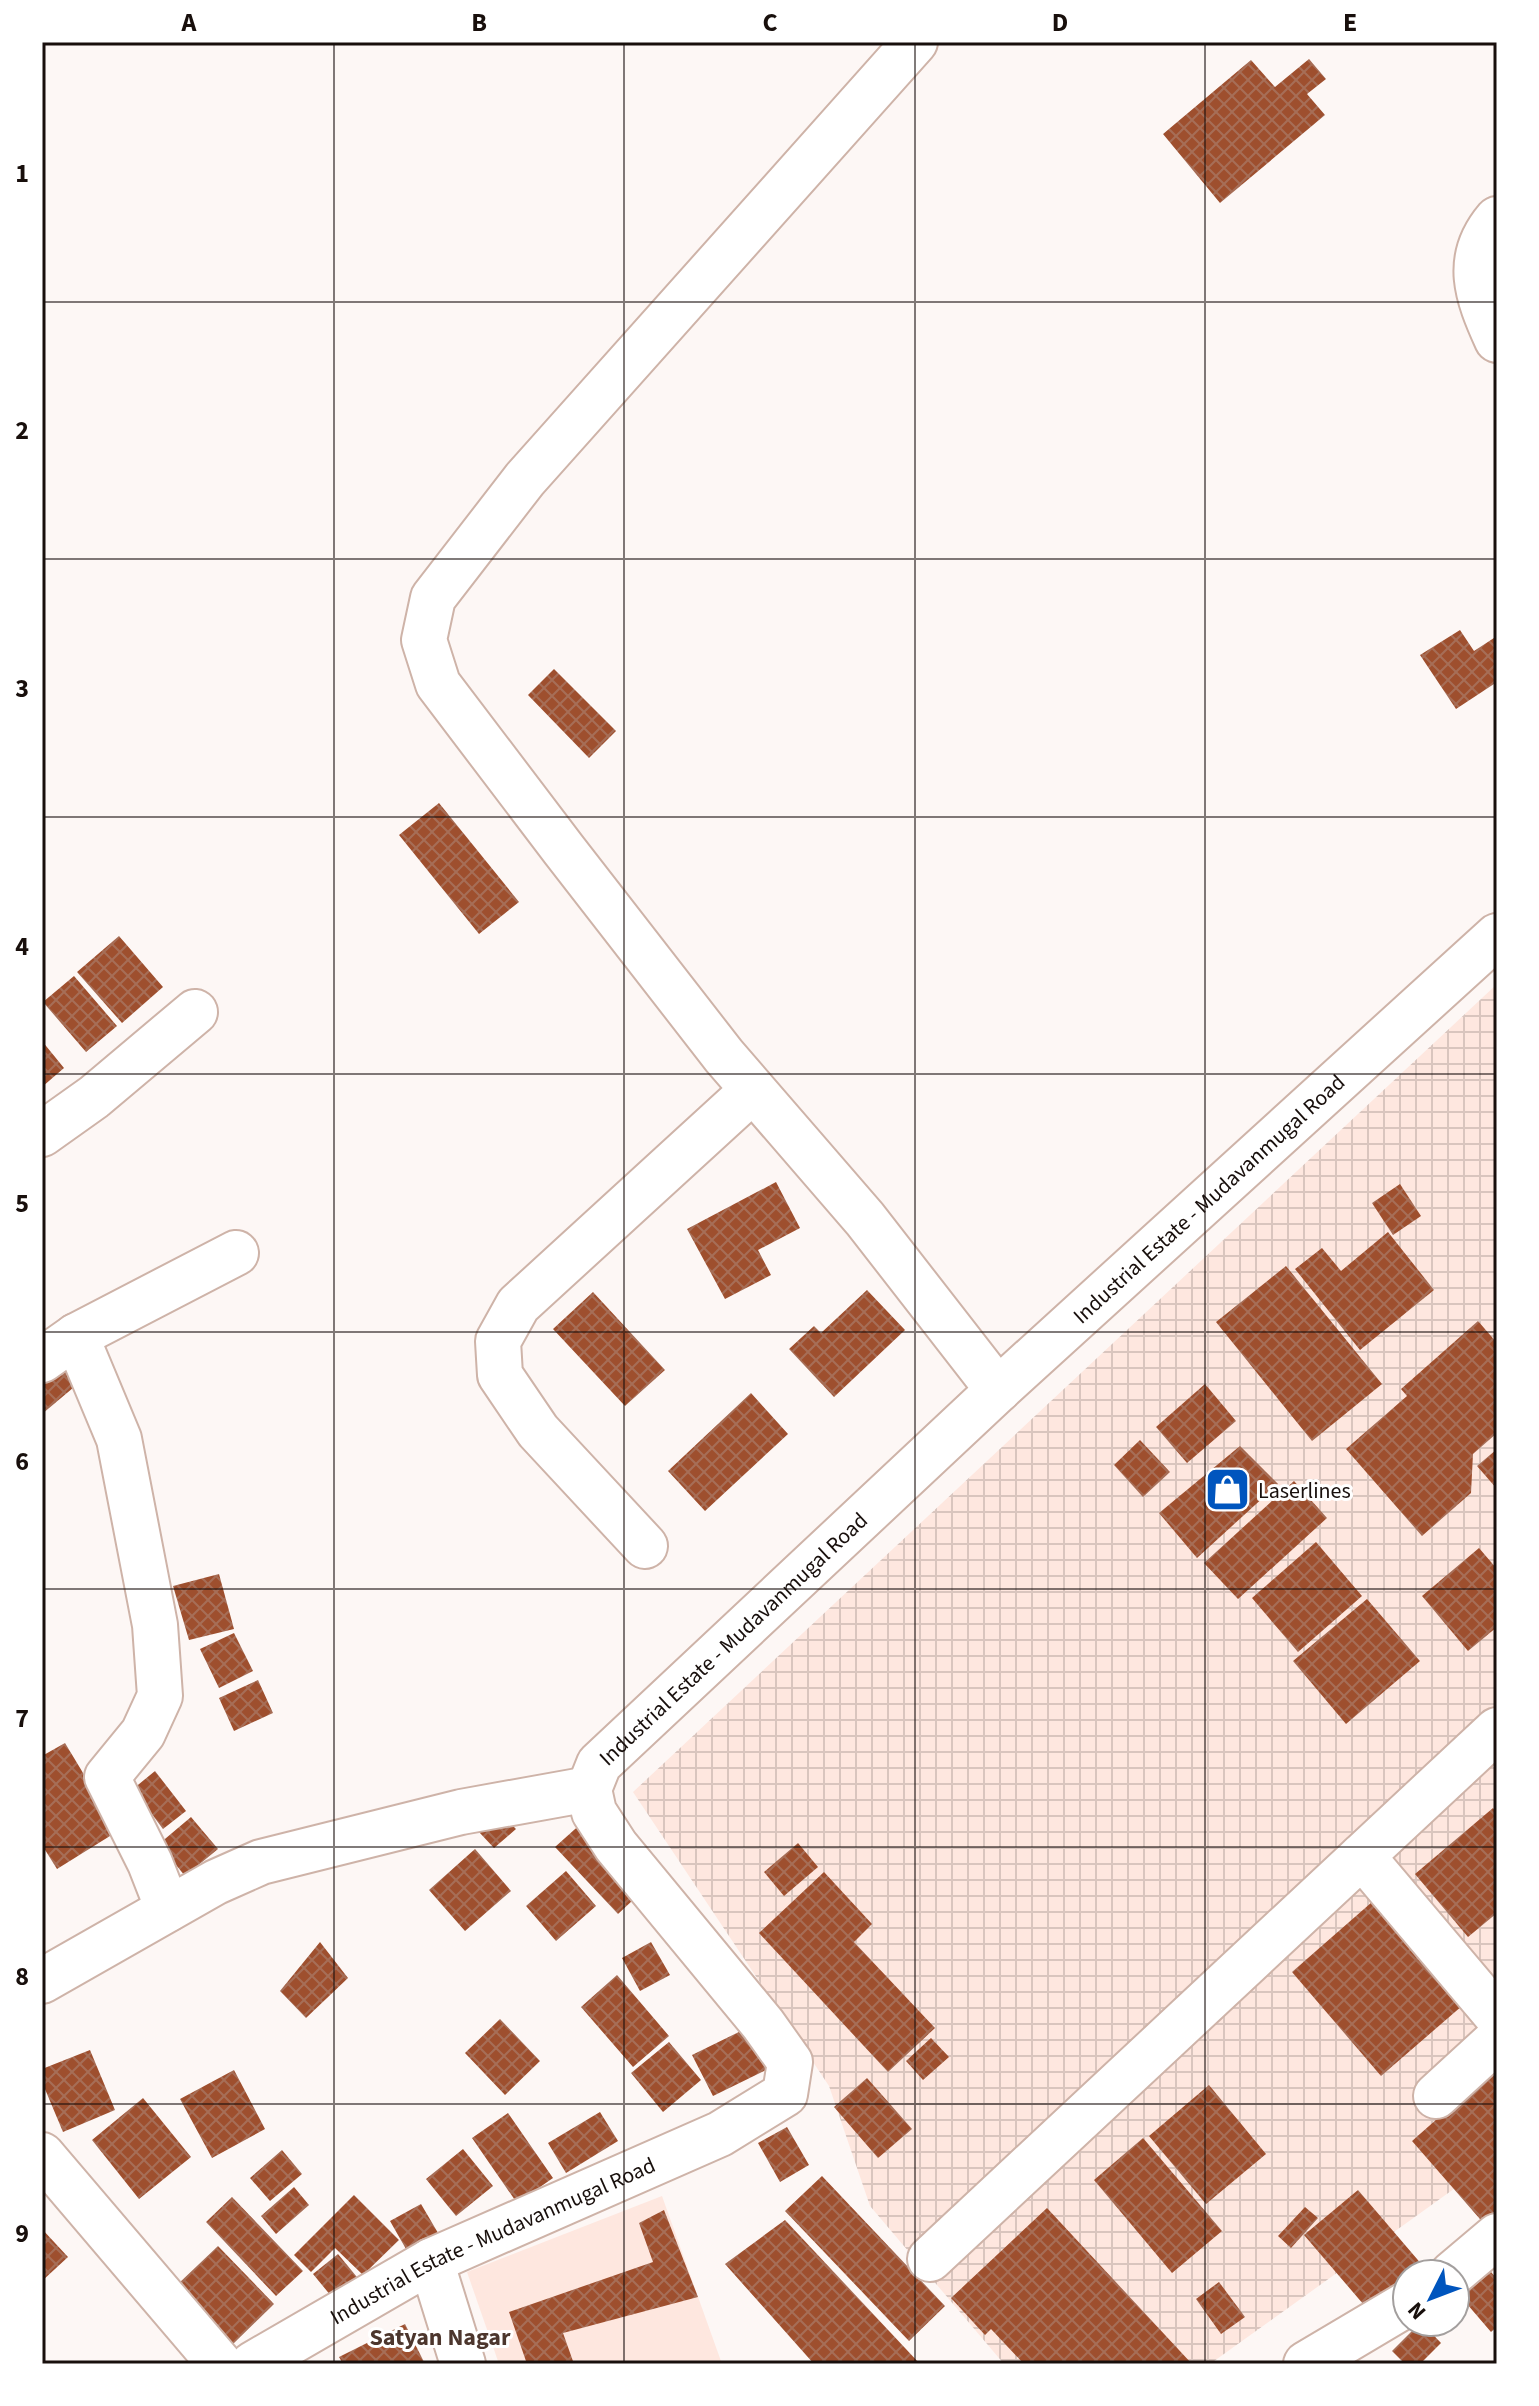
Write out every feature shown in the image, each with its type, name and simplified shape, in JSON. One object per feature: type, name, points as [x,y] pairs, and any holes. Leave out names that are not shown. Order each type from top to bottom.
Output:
[{"type":"street","points":[[915,42],[525,479],[433,598],[424,640],[438,684],[573,862],[753,1090],[865,1219],[998,1390]]},
{"type":"street","points":[[1497,219],[1482,236],[1473,270],[1497,340]]},
{"type":"street","name":"Industrial Estate - Mudavanmugal Road","points":[[253,2364],[431,2261],[720,2134],[785,2094],[790,2062],[763,2024],[616,1846],[594,1812],[589,1789],[599,1764],[998,1390],[1497,936]]},
{"type":"street","points":[[42,1134],[94,1097],[195,1012]]},
{"type":"street","points":[[645,1546],[519,1406],[500,1375],[498,1341],[518,1305],[753,1090]]},
{"type":"street","points":[[168,1909],[150,1863],[107,1777],[143,1733],[160,1696],[155,1625],[119,1439],[59,1348],[236,1253]]},
{"type":"street","points":[[930,2259],[1497,1730]]},
{"type":"street","points":[[42,1981],[168,1909],[261,1862],[461,1812],[589,1789]]},
{"type":"street","points":[[1362,1856],[1497,2016]]},
{"type":"street","points":[[1436,2096],[1497,2040]]},
{"type":"street","points":[[42,2155],[220,2364]]},
{"type":"street","points":[[1471,2258],[1497,2236]]},
{"type":"street","points":[[431,2261],[463,2364]]},
{"type":"street","points":[[1306,2364],[1391,2314]]},
{"type":"shaded area","points":[[1497,984],[1497,2158],[1210,2364],[1004,2364],[870,2206],[829,2086],[633,1792]]},
{"type":"shaded area","points":[[662,2196],[722,2364],[499,2364],[467,2272]]},
{"type":"building","points":[[1309,59],[1326,79],[1307,94],[1325,115],[1220,203],[1163,134],[1251,60],[1275,87]]},
{"type":"building","points":[[1460,630],[1474,651],[1497,636],[1497,682],[1456,709],[1420,655]]},
{"type":"building","points":[[554,669],[616,731],[589,758],[528,695]]},
{"type":"building","points":[[439,803],[519,902],[479,934],[399,835]]},
{"type":"building","points":[[119,936],[163,987],[122,1023],[77,972]]},
{"type":"building","points":[[74,976],[117,1026],[86,1052],[43,1002]]},
{"type":"building","points":[[42,1041],[64,1068],[42,1087]]},
{"type":"building","points":[[776,1182],[800,1228],[758,1250],[771,1275],[725,1299],[687,1229]]},
{"type":"building","points":[[1400,1184],[1421,1216],[1393,1235],[1372,1203]]},
{"type":"building","points":[[1388,1232],[1434,1290],[1360,1350],[1295,1269],[1322,1248],[1341,1271]]},
{"type":"building","points":[[1286,1266],[1382,1384],[1312,1441],[1216,1322]]},
{"type":"building","points":[[867,1290],[905,1330],[834,1397],[789,1349],[814,1326],[821,1333]]},
{"type":"building","points":[[593,1292],[665,1370],[625,1406],[553,1329]]},
{"type":"building","points":[[1478,1321],[1497,1343],[1497,1433],[1473,1454],[1471,1493],[1422,1536],[1346,1449],[1407,1396],[1401,1389]]},
{"type":"building","points":[[42,1359],[86,1377],[42,1414]]},
{"type":"building","points":[[1205,1384],[1236,1421],[1187,1463],[1156,1427]]},
{"type":"building","points":[[751,1393],[788,1434],[705,1511],[668,1471]]},
{"type":"building","points":[[1140,1440],[1170,1472],[1143,1497],[1114,1465]]},
{"type":"building","points":[[1240,1446],[1278,1484],[1197,1558],[1159,1513]]},
{"type":"building","points":[[1497,1449],[1497,1489],[1477,1466]]},
{"type":"building","points":[[1294,1481],[1327,1518],[1238,1599],[1204,1563]]},
{"type":"building","points":[[1316,1542],[1362,1596],[1298,1652],[1252,1598]]},
{"type":"building","points":[[1479,1548],[1497,1569],[1497,1627],[1468,1651],[1422,1596]]},
{"type":"building","points":[[219,1574],[234,1629],[189,1640],[173,1586]]},
{"type":"building","points":[[1367,1599],[1420,1661],[1346,1724],[1293,1661]]},
{"type":"building","points":[[234,1633],[253,1671],[219,1688],[200,1649]]},
{"type":"building","points":[[258,1680],[273,1713],[234,1731],[219,1698]]},
{"type":"building","points":[[65,1743],[118,1831],[57,1869],[42,1845],[42,1756]]},
{"type":"building","points":[[155,1771],[186,1811],[163,1829],[133,1789]]},
{"type":"building","points":[[485,1796],[516,1829],[494,1848],[464,1816]]},
{"type":"building","points":[[1493,1808],[1497,1813],[1497,1913],[1468,1937],[1415,1874]]},
{"type":"building","points":[[191,1817],[218,1849],[185,1876],[159,1844]]},
{"type":"building","points":[[584,1821],[647,1887],[618,1914],[555,1847]]},
{"type":"building","points":[[798,1843],[818,1867],[784,1896],[764,1872]]},
{"type":"building","points":[[475,1849],[511,1891],[465,1931],[429,1890]]},
{"type":"building","points":[[566,1871],[596,1906],[556,1941],[526,1906]]},
{"type":"building","points":[[824,1872],[872,1924],[854,1942],[935,2028],[888,2072],[759,1933]]},
{"type":"building","points":[[1380,1895],[1470,1999],[1381,2076],[1292,1972]]},
{"type":"building","points":[[320,1942],[348,1978],[306,2018],[280,1991]]},
{"type":"building","points":[[651,1942],[670,1975],[640,1991],[622,1958]]},
{"type":"building","points":[[617,1975],[669,2036],[633,2067],[581,2007]]},
{"type":"building","points":[[500,2019],[540,2061],[505,2095],[465,2053]]},
{"type":"building","points":[[747,2028],[768,2069],[713,2096],[692,2055]]},
{"type":"building","points":[[931,2038],[949,2057],[923,2080],[906,2061]]},
{"type":"building","points":[[669,2042],[701,2080],[663,2112],[631,2073]]},
{"type":"building","points":[[90,2050],[115,2110],[63,2132],[42,2082],[42,2069]]},
{"type":"building","points":[[1497,2066],[1497,2230],[1493,2234],[1412,2141]]},
{"type":"building","points":[[234,2070],[265,2129],[212,2158],[180,2099]]},
{"type":"building","points":[[867,2078],[912,2129],[878,2158],[834,2107]]},
{"type":"building","points":[[1209,2085],[1266,2154],[1206,2204],[1149,2136]]},
{"type":"building","points":[[143,2098],[191,2157],[139,2199],[92,2140]]},
{"type":"building","points":[[600,2112],[618,2141],[566,2173],[548,2143]]},
{"type":"building","points":[[508,2113],[553,2178],[517,2203],[472,2138]]},
{"type":"building","points":[[787,2127],[809,2165],[780,2182],[758,2143]]},
{"type":"building","points":[[1143,2138],[1222,2231],[1172,2273],[1094,2180]]},
{"type":"building","points":[[463,2149],[493,2186],[456,2216],[426,2179]]},
{"type":"building","points":[[282,2150],[302,2174],[270,2201],[250,2178]]},
{"type":"building","points":[[822,2176],[945,2306],[909,2341],[785,2211]]},
{"type":"building","points":[[294,2187],[309,2205],[276,2234],[261,2216]]},
{"type":"building","points":[[1358,2190],[1416,2258],[1391,2258],[1391,2294],[1370,2312],[1304,2235]]},
{"type":"building","points":[[354,2195],[399,2240],[363,2275],[335,2248],[311,2272],[294,2255]]},
{"type":"building","points":[[232,2197],[303,2271],[276,2296],[206,2222]]},
{"type":"building","points":[[421,2204],[441,2238],[410,2256],[390,2221]]},
{"type":"building","points":[[1305,2207],[1318,2218],[1291,2248],[1278,2236]]},
{"type":"building","points":[[1047,2208],[1192,2364],[1024,2364],[991,2329],[985,2335],[951,2298]]},
{"type":"building","points":[[664,2210],[698,2297],[563,2333],[574,2364],[527,2364],[509,2312],[653,2262],[639,2223]]},
{"type":"building","points":[[785,2220],[920,2364],[814,2364],[725,2264]]},
{"type":"building","points":[[42,2229],[68,2257],[42,2281]]},
{"type":"building","points":[[218,2246],[274,2304],[233,2344],[177,2285]]},
{"type":"building","points":[[338,2254],[361,2282],[336,2302],[313,2274]]},
{"type":"building","points":[[1491,2272],[1497,2279],[1497,2327],[1491,2332],[1471,2309],[1471,2289]]},
{"type":"building","points":[[1219,2282],[1245,2317],[1221,2334],[1196,2299]]},
{"type":"building","points":[[405,2324],[425,2364],[343,2364],[339,2357]]},
{"type":"building","points":[[1405,2338],[1436,2338],[1441,2343],[1420,2364],[1405,2364],[1392,2351]]},
{"type":"place","name":"Laserlines","points":[[1227,1490]]},
{"type":"district","name":"Satyan Nagar","points":[[440,2337]]}]
